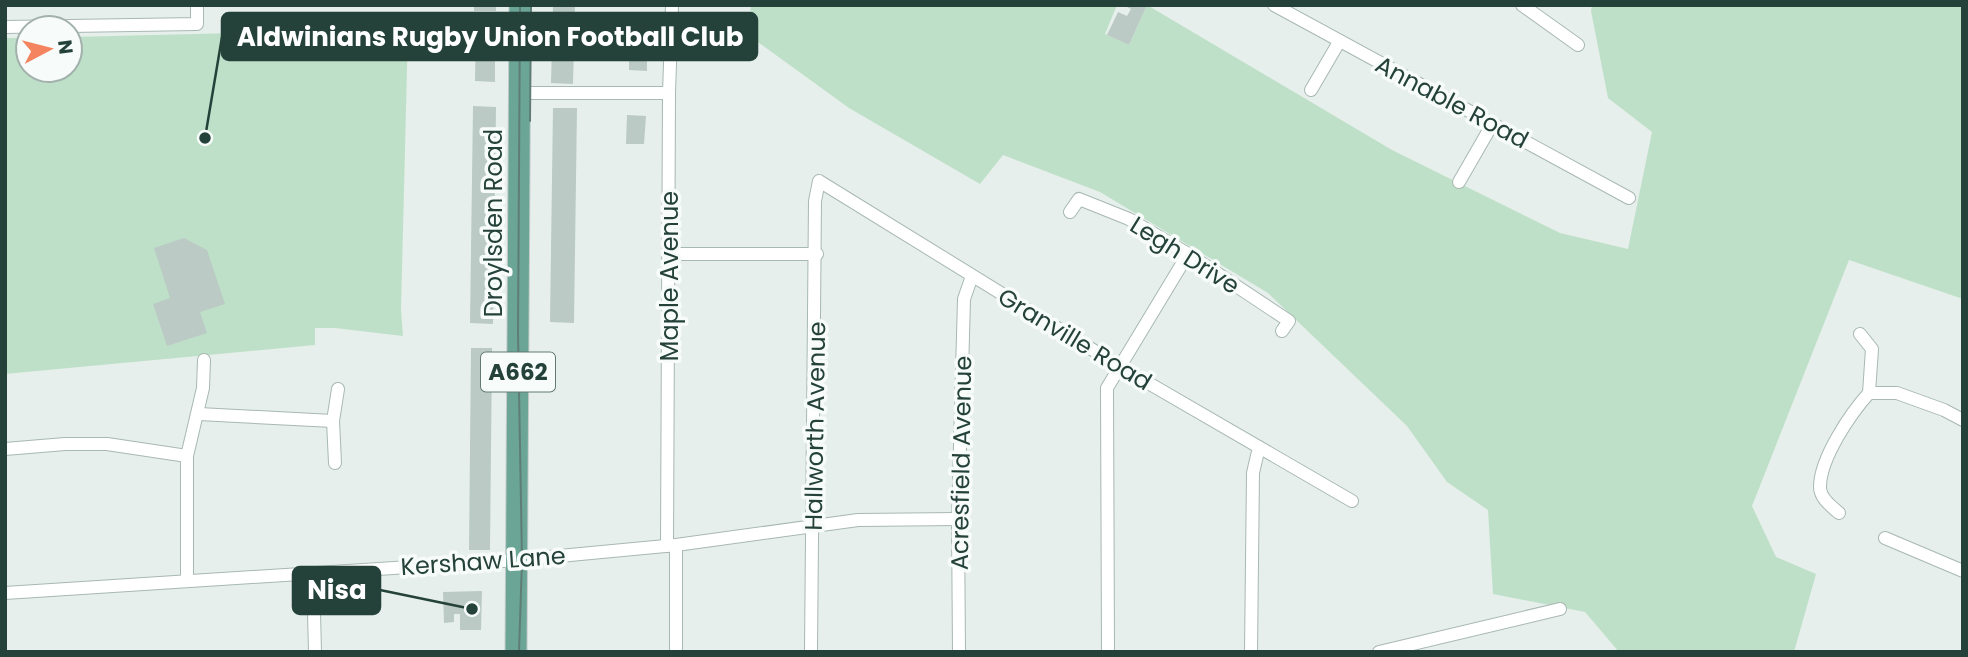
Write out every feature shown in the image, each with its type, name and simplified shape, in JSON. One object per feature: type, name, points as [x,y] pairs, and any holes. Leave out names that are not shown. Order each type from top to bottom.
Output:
[{"type":"main road","name":"Droylsden Road","points":[[516,652],[520,5]]},
{"type":"street","points":[[5,27],[197,24],[197,5]]},
{"type":"street","name":"Maple Avenue","points":[[672,5],[669,93],[671,546],[677,652]]},
{"type":"street","name":"Annable Road","points":[[1274,5],[1629,198]]},
{"type":"street","points":[[1524,6],[1578,45]]},
{"type":"street","points":[[1311,90],[1339,42]]},
{"type":"street","points":[[520,93],[669,93]]},
{"type":"street","points":[[1459,182],[1493,123]]},
{"type":"street","name":"Granville Road","points":[[816,201],[819,181],[1119,366],[1352,501]]},
{"type":"street","name":"Legh Drive","points":[[1070,212],[1079,199],[1129,219],[1188,254],[1289,321],[1282,331]]},
{"type":"street","name":"Hallworth Avenue","points":[[811,651],[816,201]]},
{"type":"street","points":[[669,254],[817,254]]},
{"type":"street","points":[[1108,652],[1107,388],[1188,254]]},
{"type":"street","name":"Acresfield Avenue","points":[[959,652],[958,519],[964,299],[972,276]]},
{"type":"street","points":[[1839,513],[1824,500],[1819,487],[1829,454],[1852,413],[1869,393],[1872,349],[1860,334]]},
{"type":"street","points":[[187,581],[187,456],[204,388],[204,360]]},
{"type":"street","points":[[335,463],[333,421],[338,389]]},
{"type":"street","points":[[1869,393],[1897,393],[1963,420]]},
{"type":"street","points":[[199,415],[333,421]]},
{"type":"street","points":[[5,449],[107,444],[187,456]]},
{"type":"street","points":[[1251,652],[1253,473],[1259,447]]},
{"type":"street","name":"Kershaw Lane","points":[[5,593],[517,560],[671,546],[858,520],[958,519]]},
{"type":"street","points":[[1885,538],[1963,570]]},
{"type":"street","points":[[313,573],[315,652]]},
{"type":"street","points":[[1379,652],[1560,609]]},
{"type":"green space","points":[[751,5],[1117,5],[1105,34],[1129,45],[1147,5],[1392,150],[1560,233],[1628,249],[1652,132],[1608,98],[1592,5],[1963,5],[1963,299],[1849,260],[1752,506],[1776,557],[1816,574],[1794,652],[1619,652],[1585,612],[1493,594],[1488,510],[1447,482],[1407,426],[1268,293],[1100,192],[1003,155],[980,184],[849,108],[748,35]]},
{"type":"green space","points":[[408,29],[401,310],[403,336],[315,328],[315,345],[5,374],[5,38],[14,38],[14,84],[84,84],[84,37]]},
{"type":"building","points":[[474,5],[496,5],[496,11],[474,11]]},
{"type":"building","points":[[553,5],[575,5],[573,84],[551,83]]},
{"type":"building","points":[[1123,5],[1147,5],[1129,45],[1107,35],[1118,12],[1127,16],[1131,9]]},
{"type":"building","points":[[476,17],[495,17],[495,82],[475,81]]},
{"type":"building","points":[[629,54],[647,55],[647,71],[629,70]]},
{"type":"building","points":[[473,106],[496,107],[493,324],[470,323]]},
{"type":"building","points":[[553,108],[577,108],[574,323],[550,322]]},
{"type":"building","points":[[627,115],[646,116],[644,144],[626,144]]},
{"type":"building","points":[[184,238],[207,250],[225,304],[200,312],[207,333],[167,346],[153,304],[170,298],[154,248]]},
{"type":"building","points":[[471,348],[492,348],[490,550],[469,550]]},
{"type":"building","points":[[482,591],[481,630],[460,630],[460,614],[454,614],[454,622],[444,623],[443,592]]},
{"type":"tram line","points":[[519,652],[522,560],[518,333],[520,5]]},
{"type":"tram line","points":[[530,121],[531,5]]},
{"type":"place","name":"Aldwinians Rugby Union Football Club","points":[[205,138]]},
{"type":"place","name":"Nisa","points":[[472,609]]}]
